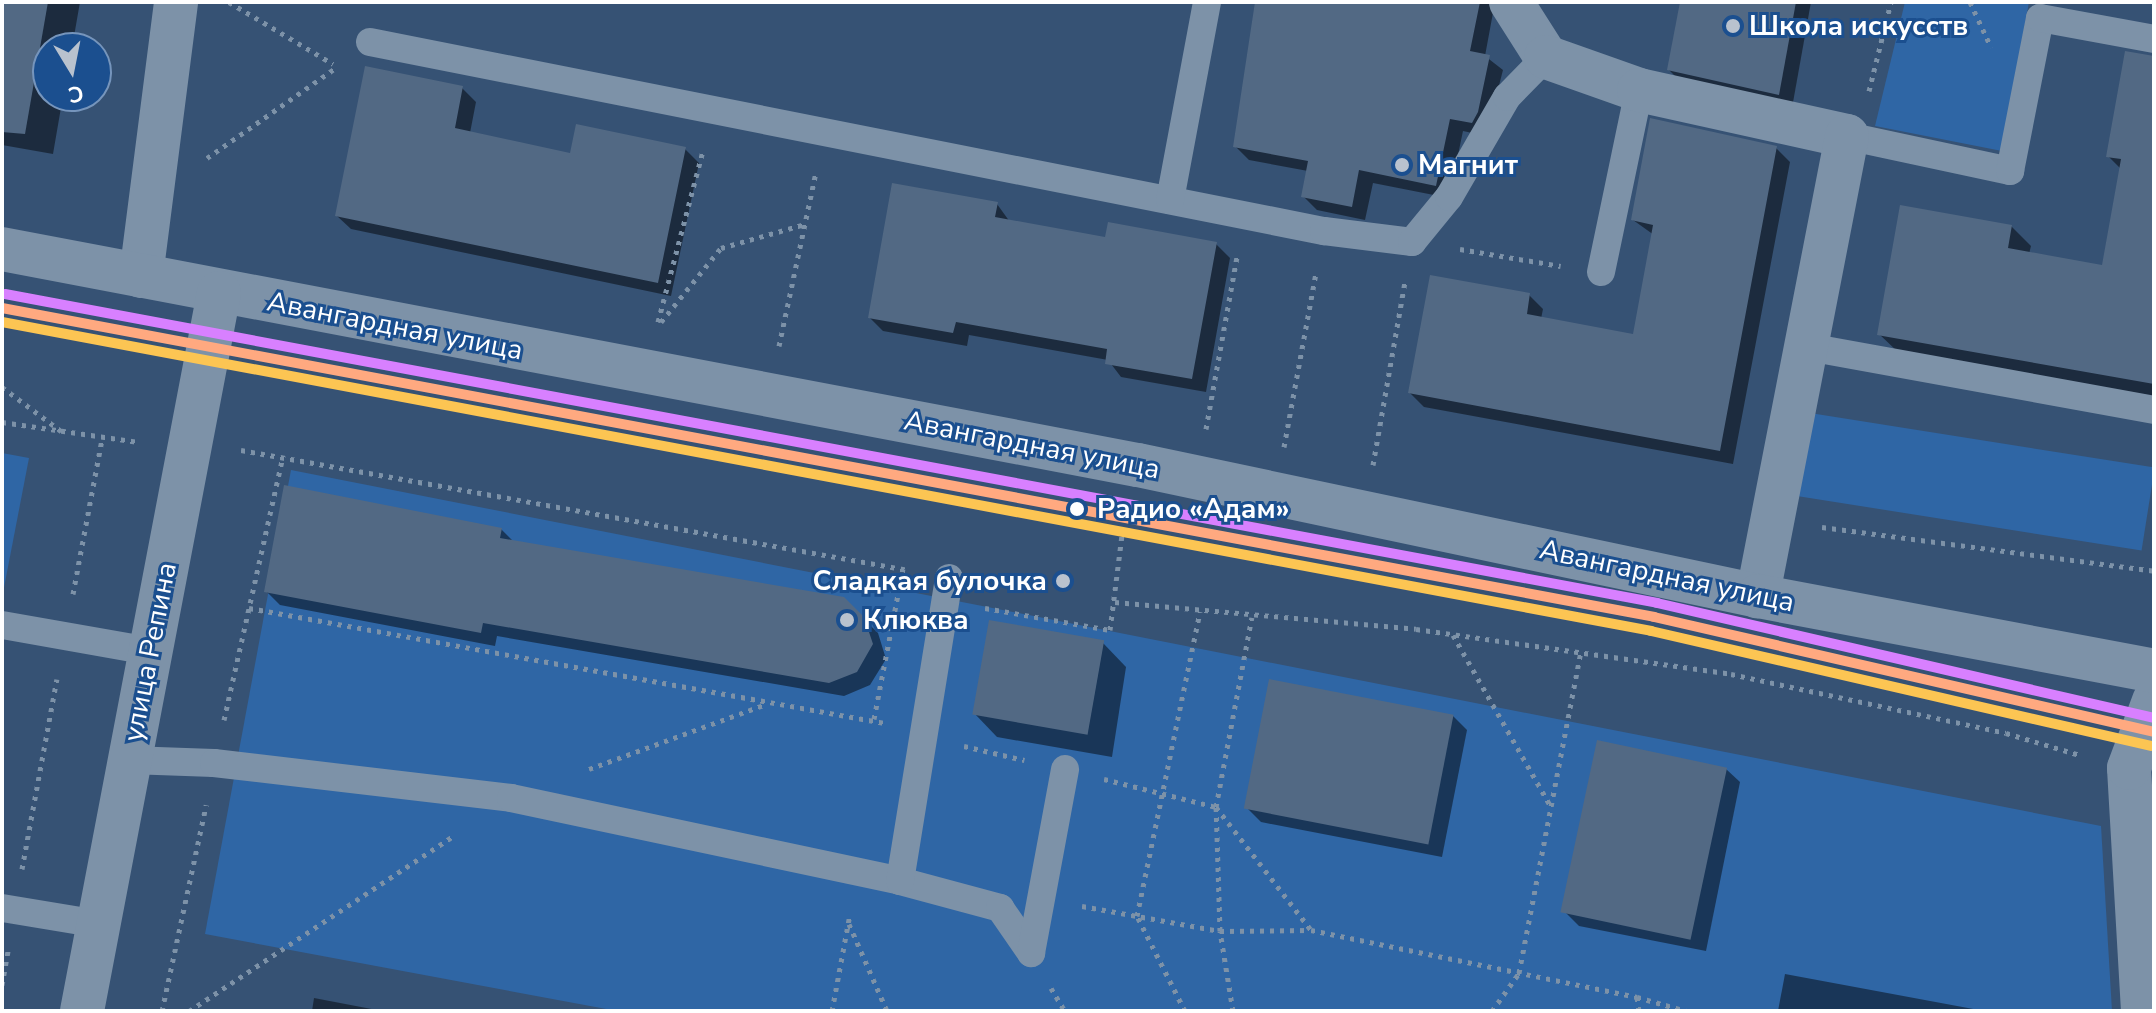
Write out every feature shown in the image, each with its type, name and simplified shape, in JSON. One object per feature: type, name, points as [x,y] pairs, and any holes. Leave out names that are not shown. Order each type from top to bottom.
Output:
[{"type":"street","points":[[141,276],[155,195],[176,2]]},
{"type":"street","points":[[1511,2],[1546,57],[1639,90],[1852,137],[1758,596]]},
{"type":"street","name":"Авангардная улица","points":[[2,249],[219,293],[1138,465],[1758,596],[2154,671]]},
{"type":"street","name":"улица Репина","points":[[82,1011],[219,293]]},
{"type":"street","points":[[2143,1011],[2129,768],[2154,701]]},
{"type":"lane","points":[[1170,200],[1207,2]]},
{"type":"lane","points":[[1852,137],[2010,171],[2040,18],[2154,39]]},
{"type":"lane","points":[[370,42],[1324,231],[1412,242],[1449,197],[1507,97],[1546,57]]},
{"type":"lane","points":[[1601,272],[1639,90]]},
{"type":"lane","points":[[1808,347],[2154,410]]},
{"type":"lane","points":[[900,881],[949,578]]},
{"type":"lane","points":[[2,625],[149,651]]},
{"type":"lane","points":[[129,760],[214,763],[511,798],[857,875],[900,881],[1000,908],[1031,953],[1065,769]]},
{"type":"lane","points":[[8,909],[99,924]]},
{"type":"path","points":[[229,2],[337,66]]},
{"type":"path","points":[[1852,137],[1891,2]]},
{"type":"path","points":[[155,195],[370,42]]},
{"type":"path","points":[[713,110],[657,327],[721,248],[805,224]]},
{"type":"path","points":[[778,351],[824,132]]},
{"type":"path","points":[[1206,434],[1244,215]]},
{"type":"path","points":[[1283,449],[1324,231]]},
{"type":"path","points":[[1373,467],[1412,242],[1601,272]]},
{"type":"path","points":[[2,387],[62,432]]},
{"type":"path","points":[[2,422],[102,439],[249,450],[903,569],[949,578],[963,604],[1110,630],[1121,532],[1138,465]]},
{"type":"path","points":[[2,985],[8,909],[102,439]]},
{"type":"path","points":[[874,719],[903,569]]},
{"type":"path","points":[[1115,602],[1453,635],[1731,674],[2006,733],[2129,768]]},
{"type":"path","points":[[249,608],[770,703],[874,719],[923,736],[1216,807],[1311,930]]},
{"type":"path","points":[[1185,1011],[1137,916],[1200,611]]},
{"type":"path","points":[[1233,1011],[1220,931],[1216,807],[1252,617]]},
{"type":"path","points":[[1453,635],[1551,808]]},
{"type":"path","points":[[1492,1011],[1519,973],[1581,652]]},
{"type":"path","points":[[583,772],[770,703]]},
{"type":"path","points":[[189,1011],[511,798]]},
{"type":"path","points":[[832,1011],[857,875]]},
{"type":"path","points":[[1042,899],[1220,931],[1311,930],[1637,997],[1686,1011]]},
{"type":"path","points":[[848,921],[887,1011]]},
{"type":"path","points":[[1637,997],[1639,1011]]},
{"type":"shaded area","points":[[1905,2],[2029,2],[2002,151],[1875,126]]},
{"type":"shaded area","points":[[1810,413],[2154,467],[2142,551],[1797,496]]},
{"type":"shaded area","points":[[2,453],[29,458],[2,598]]},
{"type":"shaded area","points":[[291,470],[2101,826],[2112,1011],[617,1011],[205,934]]},
{"type":"building","points":[[2,2],[48,2],[43,32],[32,32],[32,94],[25,134],[2,132]]},
{"type":"building","points":[[1255,2],[1480,2],[1470,51],[1490,55],[1478,112],[1472,123],[1450,119],[1436,186],[1359,170],[1352,207],[1301,197],[1308,161],[1233,147]]},
{"type":"building","name":"Школа искусств","points":[[1680,2],[1796,2],[1779,95],[1667,70]]},
{"type":"building","points":[[2125,51],[2154,56],[2154,384],[1877,335],[1900,205],[2012,225],[2008,248],[2102,265],[2121,159],[2106,157]]},
{"type":"building","points":[[365,66],[463,86],[455,128],[570,153],[576,124],[686,147],[658,283],[335,216]]},
{"type":"building","points":[[1650,118],[1777,146],[1720,451],[1408,393],[1430,275],[1530,293],[1527,314],[1633,334],[1653,225],[1631,220]]},
{"type":"building","points":[[892,183],[998,202],[995,217],[1105,237],[1108,222],[1217,242],[1192,379],[1105,364],[1107,349],[956,322],[953,333],[868,318]]},
{"type":"building","points":[[284,485],[502,528],[500,538],[844,597],[864,617],[873,644],[857,672],[829,683],[483,623],[481,633],[264,592]]},
{"type":"building","points":[[989,620],[1104,640],[1088,735],[972,715]]},
{"type":"building","points":[[1269,679],[1454,715],[1428,844],[1244,809]]},
{"type":"building","points":[[1597,740],[1727,768],[1691,940],[1560,912]]},
{"type":"transit line","points":[[5,294],[1657,603],[2154,718]]},
{"type":"transit line","points":[[2,308],[1654,617],[2154,732]]},
{"type":"transit line","points":[[2,322],[1651,631],[2151,746]]},
{"type":"place","name":"Школа искусств","points":[[1733,26]]},
{"type":"place","name":"Магнит","points":[[1402,165]]},
{"type":"place","name":"Радио «Адам»","points":[[1077,509]]},
{"type":"place","name":"Сладкая булочка","points":[[1063,581]]},
{"type":"place","name":"Клюква","points":[[847,620]]}]
